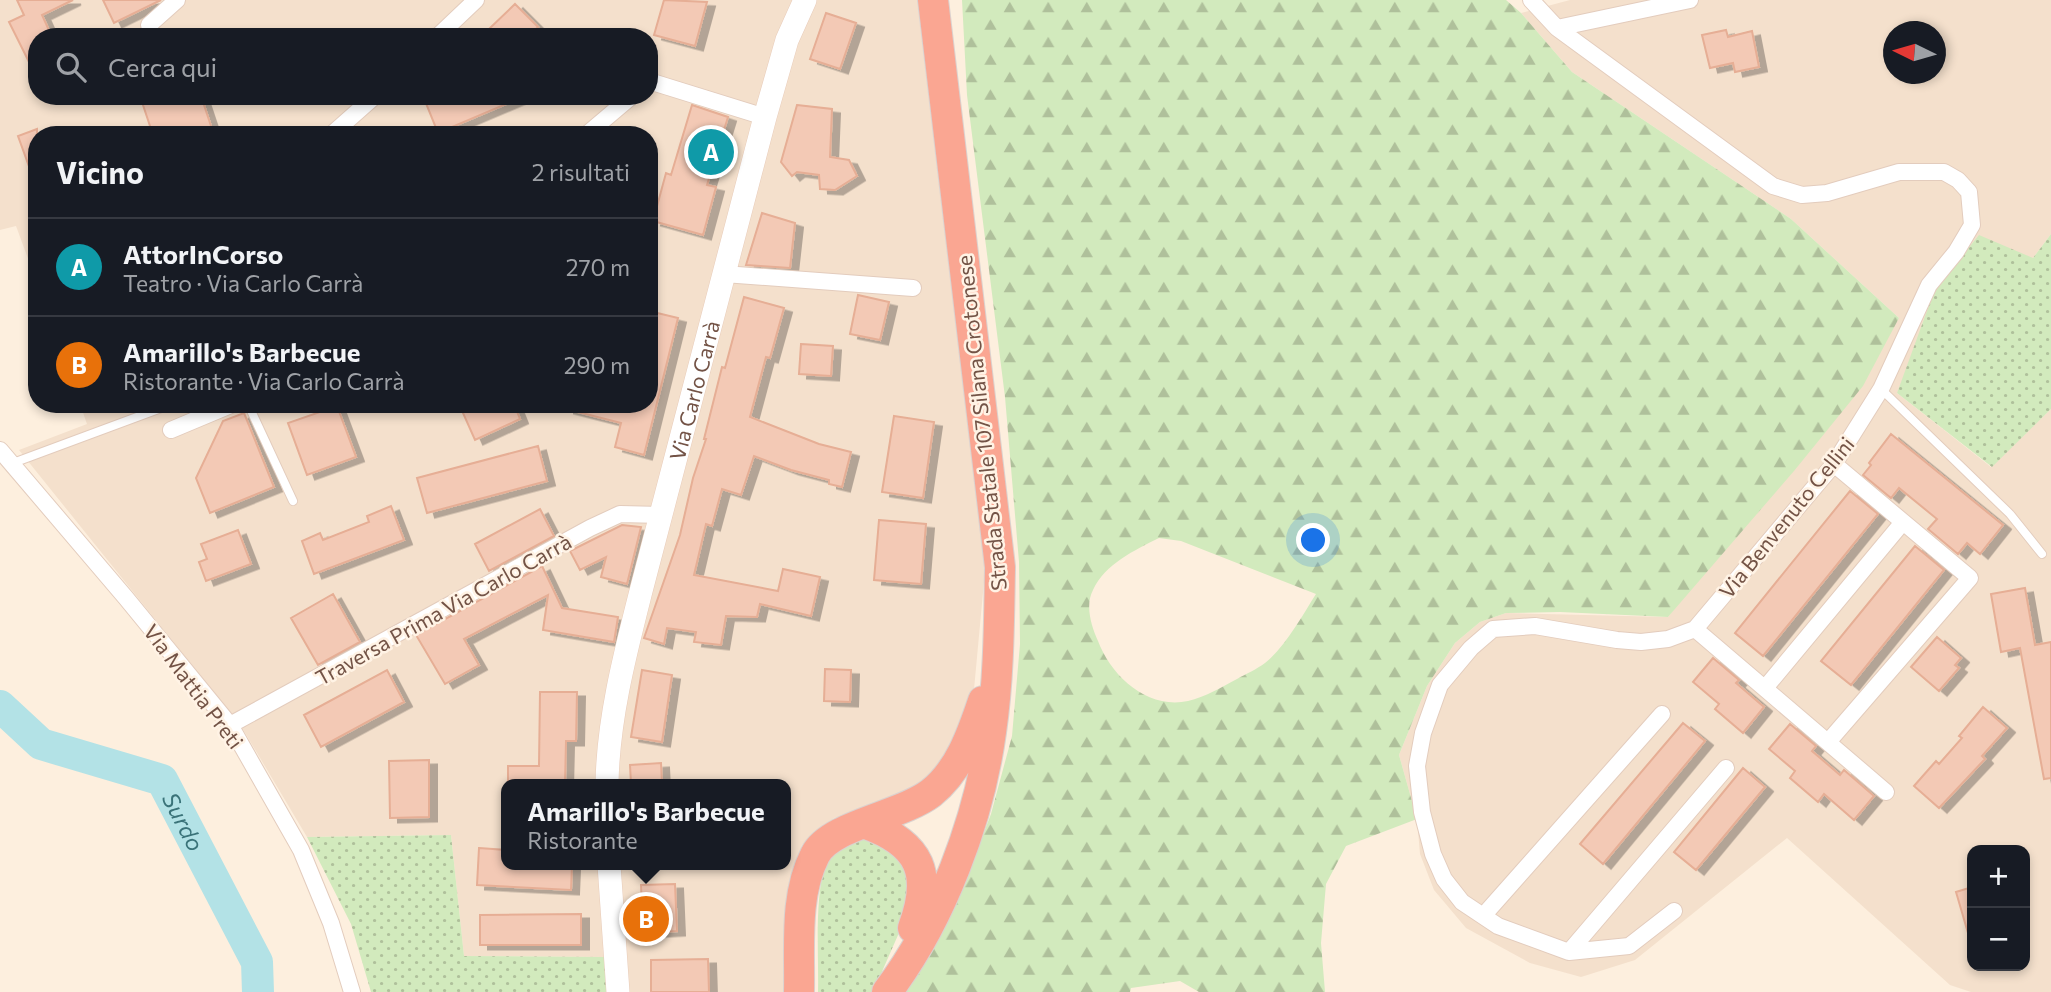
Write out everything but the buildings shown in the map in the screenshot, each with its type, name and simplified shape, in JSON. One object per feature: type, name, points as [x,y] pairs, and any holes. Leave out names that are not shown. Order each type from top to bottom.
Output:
[{"type":"highway","name":"Strada Statale 107 Silana Crotonese","points":[[890,988],[931,922],[958,858],[979,796],[991,732],[999,651],[1000,567],[933,0]]},
{"type":"highway","points":[[939,0],[942,69]]},
{"type":"highway","points":[[799,992],[802,888],[816,853],[834,835],[907,808],[932,792],[956,765],[974,729],[999,651]]},
{"type":"highway","points":[[866,824],[887,831],[908,846],[918,861],[923,881],[921,905],[890,988]]},
{"type":"main road","name":"Via Carlo Carrà","points":[[607,779],[622,668],[765,117],[787,40],[804,0]]},
{"type":"main road","points":[[609,870],[618,992]]},
{"type":"street","points":[[149,25],[177,0]]},
{"type":"street","points":[[446,28],[476,0]]},
{"type":"street","name":"Via Benvenuto Cellini","points":[[1531,0],[1557,28],[1773,186],[1802,195],[1827,193],[1899,172],[1920,170],[1944,172],[1958,180],[1969,192],[1972,225],[1956,252],[1929,285],[1881,389],[1833,464],[1695,629]]},
{"type":"street","points":[[1557,28],[1690,0]]},
{"type":"street","points":[[658,84],[765,117]]},
{"type":"street","points":[[341,126],[365,105]]},
{"type":"street","points":[[597,126],[621,105]]},
{"type":"street","points":[[724,274],[913,288]]},
{"type":"street","points":[[172,430],[212,413]]},
{"type":"street","name":"Via Mattia Preti","points":[[0,450],[230,725],[301,850],[331,923],[352,992]]},
{"type":"street","points":[[1828,742],[1970,578],[1833,464]]},
{"type":"street","name":"Traversa Prima Via Carlo Carrà","points":[[230,725],[590,528],[620,514],[662,515]]},
{"type":"street","points":[[1765,688],[1903,522]]},
{"type":"street","points":[[1674,911],[1629,946],[1569,952],[1498,926],[1462,902],[1444,879],[1433,854],[1422,812],[1417,766],[1423,733],[1440,685],[1471,648],[1493,629],[1535,626],[1641,642],[1668,639],[1695,629],[1886,792]]},
{"type":"street","points":[[1483,916],[1662,714]]},
{"type":"street","points":[[1569,952],[1726,768]]},
{"type":"lane","points":[[1881,389],[2010,514],[2042,554]]},
{"type":"lane","points":[[13,463],[148,413]]},
{"type":"lane","points":[[252,413],[293,501]]},
{"type":"shaded area","points":[[0,0],[917,0],[985,571],[972,711],[954,760],[909,801],[834,818],[802,845],[790,886],[787,992],[607,992],[605,957],[464,956],[451,835],[307,837],[241,726],[19,450],[87,424],[83,413],[658,413],[658,126],[28,126],[28,259],[16,226],[0,230]]},
{"type":"shaded area","points":[[1570,0],[2051,0],[2051,234],[2033,258],[1897,393],[1991,467],[2051,409],[2051,992],[1971,992],[1950,985],[1787,838],[1635,960],[1581,977],[1530,963],[1466,928],[1434,890],[1420,854],[1417,819],[1399,755],[1427,686],[1455,643],[1480,622],[1506,613],[1668,617],[1899,318],[1791,219],[1572,72],[1521,13]]},
{"type":"green space","points":[[962,0],[1506,0],[1521,13],[1572,72],[1791,219],[1899,318],[1863,386],[1794,471],[1668,617],[1560,612],[1506,613],[1480,622],[1455,643],[1427,686],[1399,755],[1417,819],[1346,846],[1326,884],[1321,943],[1325,992],[1199,992],[1180,981],[1131,988],[1130,992],[903,992],[922,964],[961,892],[991,814],[1012,736],[1020,644],[1019,562],[1005,397],[967,95]],"holes":[[[1159,538],[1181,541],[1316,594],[1287,639],[1265,663],[1207,694],[1188,701],[1173,702],[1145,695],[1122,678],[1104,654],[1093,629],[1089,602],[1098,581],[1122,559]]]},
{"type":"green space","points":[[2051,234],[2051,409],[1992,467],[1897,393],[1935,289],[1979,235],[2033,258]]},
{"type":"green space","points":[[451,835],[464,956],[606,957],[607,992],[371,992],[351,924],[307,837]]},
{"type":"green space","points":[[870,837],[901,852],[913,901],[873,992],[818,992],[819,901],[830,851]]},
{"type":"waterway","name":"Surdo","points":[[0,706],[41,744],[162,780],[257,962],[258,992]]},
{"type":"place","name":"AttorInCorso","points":[[711,152]]},
{"type":"place","name":"Amarillo's Barbecue","points":[[646,919]]}]
